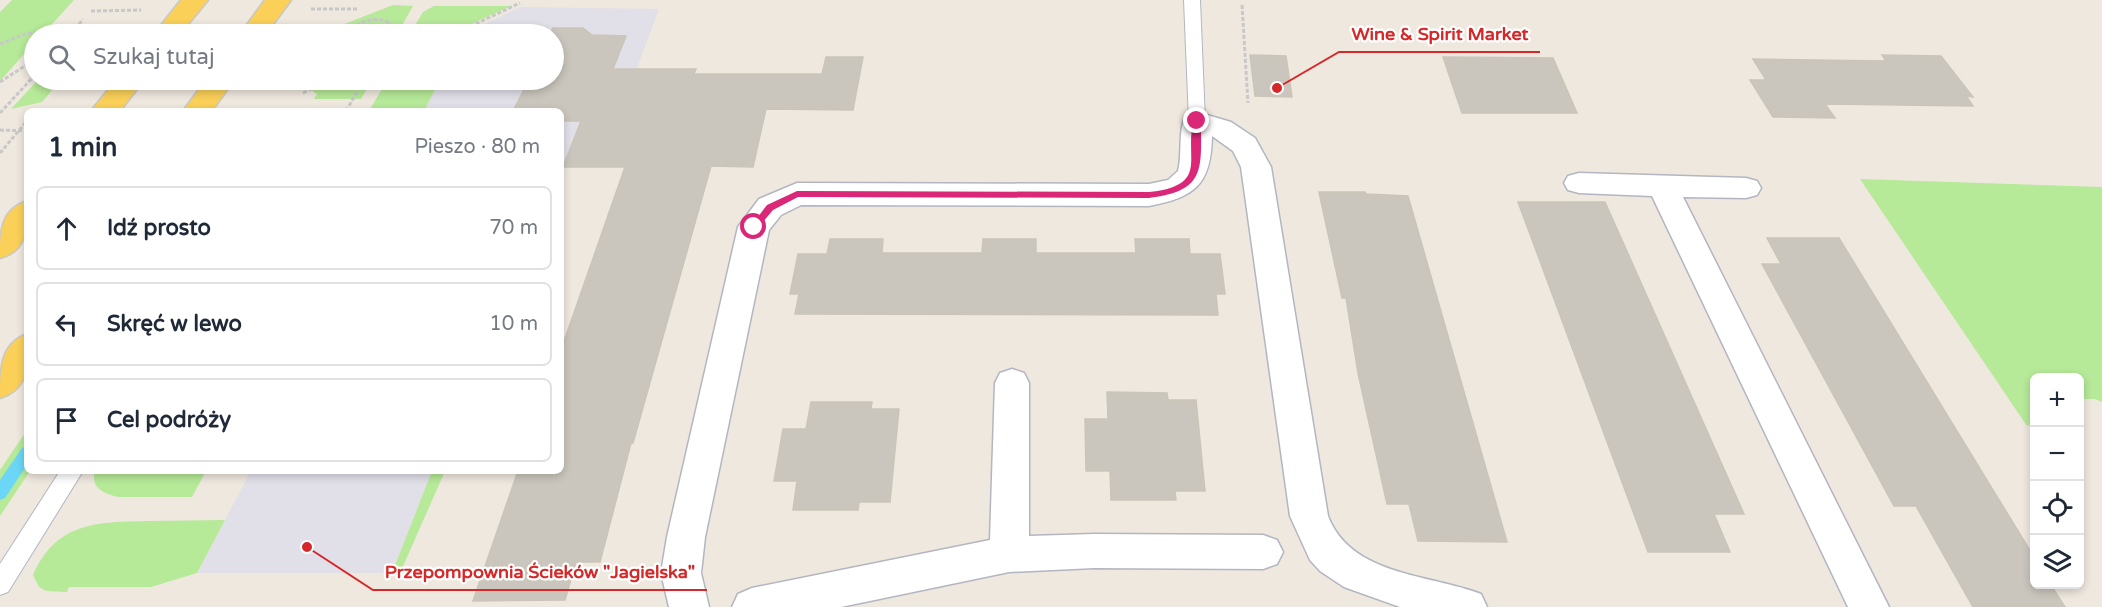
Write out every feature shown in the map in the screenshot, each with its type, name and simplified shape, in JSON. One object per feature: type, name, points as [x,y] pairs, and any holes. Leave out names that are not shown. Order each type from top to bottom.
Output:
[{"type":"main road","points":[[175,24],[195,0]]},
{"type":"main road","points":[[260,24],[278,0]]},
{"type":"main road","points":[[107,108],[122,90]]},
{"type":"main road","points":[[199,108],[213,90]]},
{"type":"main road","points":[[0,247],[24,216]]},
{"type":"main road","points":[[0,384],[24,351]]},
{"type":"street","points":[[689,607],[681,573],[686,537],[754,227],[770,207],[797,194],[1149,195],[1170,193],[1190,180],[1197,166],[1197,121],[1221,129],[1245,145],[1256,167],[1310,516],[1315,534],[1327,552],[1341,566],[1365,579],[1467,607]]},
{"type":"street","points":[[1579,183],[1746,188]]},
{"type":"street","points":[[1664,186],[1869,607]]},
{"type":"street","points":[[1009,554],[1012,383]]},
{"type":"street","points":[[752,607],[1009,554],[1094,551],[1263,552]]},
{"type":"lane","points":[[1192,0],[1197,121]]},
{"type":"lane","points":[[0,584],[70,474]]},
{"type":"path","points":[[475,24],[520,3]]},
{"type":"path","points":[[1242,5],[1249,116],[1245,145]]},
{"type":"path","points":[[79,24],[83,19]]},
{"type":"path","points":[[358,24],[378,19],[390,24]]},
{"type":"path","points":[[0,44],[24,35]]},
{"type":"path","points":[[0,82],[24,66]]},
{"type":"path","points":[[0,113],[24,87]]},
{"type":"path","points":[[303,93],[309,90]]},
{"type":"path","points":[[348,108],[358,90]]},
{"type":"path","points":[[0,153],[24,125]]},
{"type":"path","points":[[0,130],[24,131]]},
{"type":"shaded area","points":[[520,7],[659,9],[600,167],[564,167],[564,108],[426,108],[435,90],[564,90],[564,24],[485,24]]},
{"type":"shaded area","points":[[249,474],[431,474],[392,573],[197,573]]},
{"type":"green space","points":[[12,0],[74,0],[52,24],[24,24],[24,54],[0,81],[0,12]]},
{"type":"green space","points":[[393,5],[413,6],[403,24],[345,24]]},
{"type":"green space","points":[[434,6],[511,6],[471,24],[416,24],[423,12]]},
{"type":"green space","points":[[29,90],[52,90],[42,102],[11,109]]},
{"type":"green space","points":[[311,90],[366,90],[361,99],[314,99],[317,94]]},
{"type":"green space","points":[[381,90],[435,90],[426,108],[371,108]]},
{"type":"green space","points":[[1860,179],[2102,187],[2102,402],[2095,399],[2084,399],[2084,373],[2030,373],[2030,424],[2027,426]]},
{"type":"green space","points":[[24,434],[24,474],[28,474],[0,516],[0,470]]},
{"type":"green space","points":[[94,474],[204,474],[192,497],[119,497],[108,494],[96,486]]},
{"type":"green space","points":[[431,474],[444,474],[400,573],[392,573]]},
{"type":"green space","points":[[225,520],[197,573],[151,587],[69,587],[67,592],[46,591],[39,587],[33,575],[43,557],[54,544],[67,534],[81,528],[114,522]]},
{"type":"building","points":[[564,28],[583,28],[592,35],[626,36],[613,69],[696,69],[694,74],[822,74],[826,57],[863,57],[853,110],[766,109],[753,167],[711,166],[633,443],[631,443],[600,562],[576,562],[565,600],[473,601],[517,474],[564,474],[564,341],[625,167],[564,167],[581,121],[564,121],[564,108],[515,108],[524,90],[564,90]]},
{"type":"building","points":[[1250,55],[1286,56],[1292,97],[1255,96]]},
{"type":"building","points":[[1882,55],[1941,56],[1973,97],[1966,96],[1973,106],[1825,104],[1835,118],[1773,117],[1750,80],[1766,80],[1753,59],[1886,61]]},
{"type":"building","points":[[1443,57],[1553,58],[1577,113],[1462,113]]},
{"type":"building","points":[[1319,192],[1365,192],[1366,194],[1408,196],[1507,542],[1418,541],[1409,504],[1387,504],[1358,373],[1346,298],[1342,298]]},
{"type":"building","points":[[1518,202],[1605,202],[1744,514],[1714,514],[1730,552],[1648,552]]},
{"type":"building","points":[[1767,238],[1839,238],[2030,550],[2030,589],[2054,589],[2065,607],[1973,607],[1916,506],[1894,506],[1762,264],[1781,264]]},
{"type":"building","points":[[830,239],[883,239],[882,253],[982,253],[983,239],[1036,239],[1036,253],[1136,253],[1135,239],[1189,239],[1190,254],[1220,254],[1225,294],[1216,294],[1218,315],[795,314],[799,294],[790,294],[798,254],[827,254]]},
{"type":"building","points":[[1107,392],[1167,393],[1168,400],[1196,400],[1205,491],[1175,491],[1176,500],[1111,500],[1110,471],[1086,471],[1085,419],[1108,419]]},
{"type":"building","points":[[811,402],[872,402],[871,409],[899,409],[890,502],[859,502],[858,510],[793,510],[797,481],[774,481],[783,429],[806,429]]},
{"type":"waterway","points":[[0,493],[24,457]]},
{"type":"place","name":"Wine & Spirit Market","points":[[1277,88]]},
{"type":"place","name":"Przepompownia Ścieków \"Jagielska\"","points":[[307,547]]},
{"type":"route","points":[[754,227],[770,207],[797,194],[1149,195],[1170,193],[1190,180],[1197,166],[1197,121]]}]
